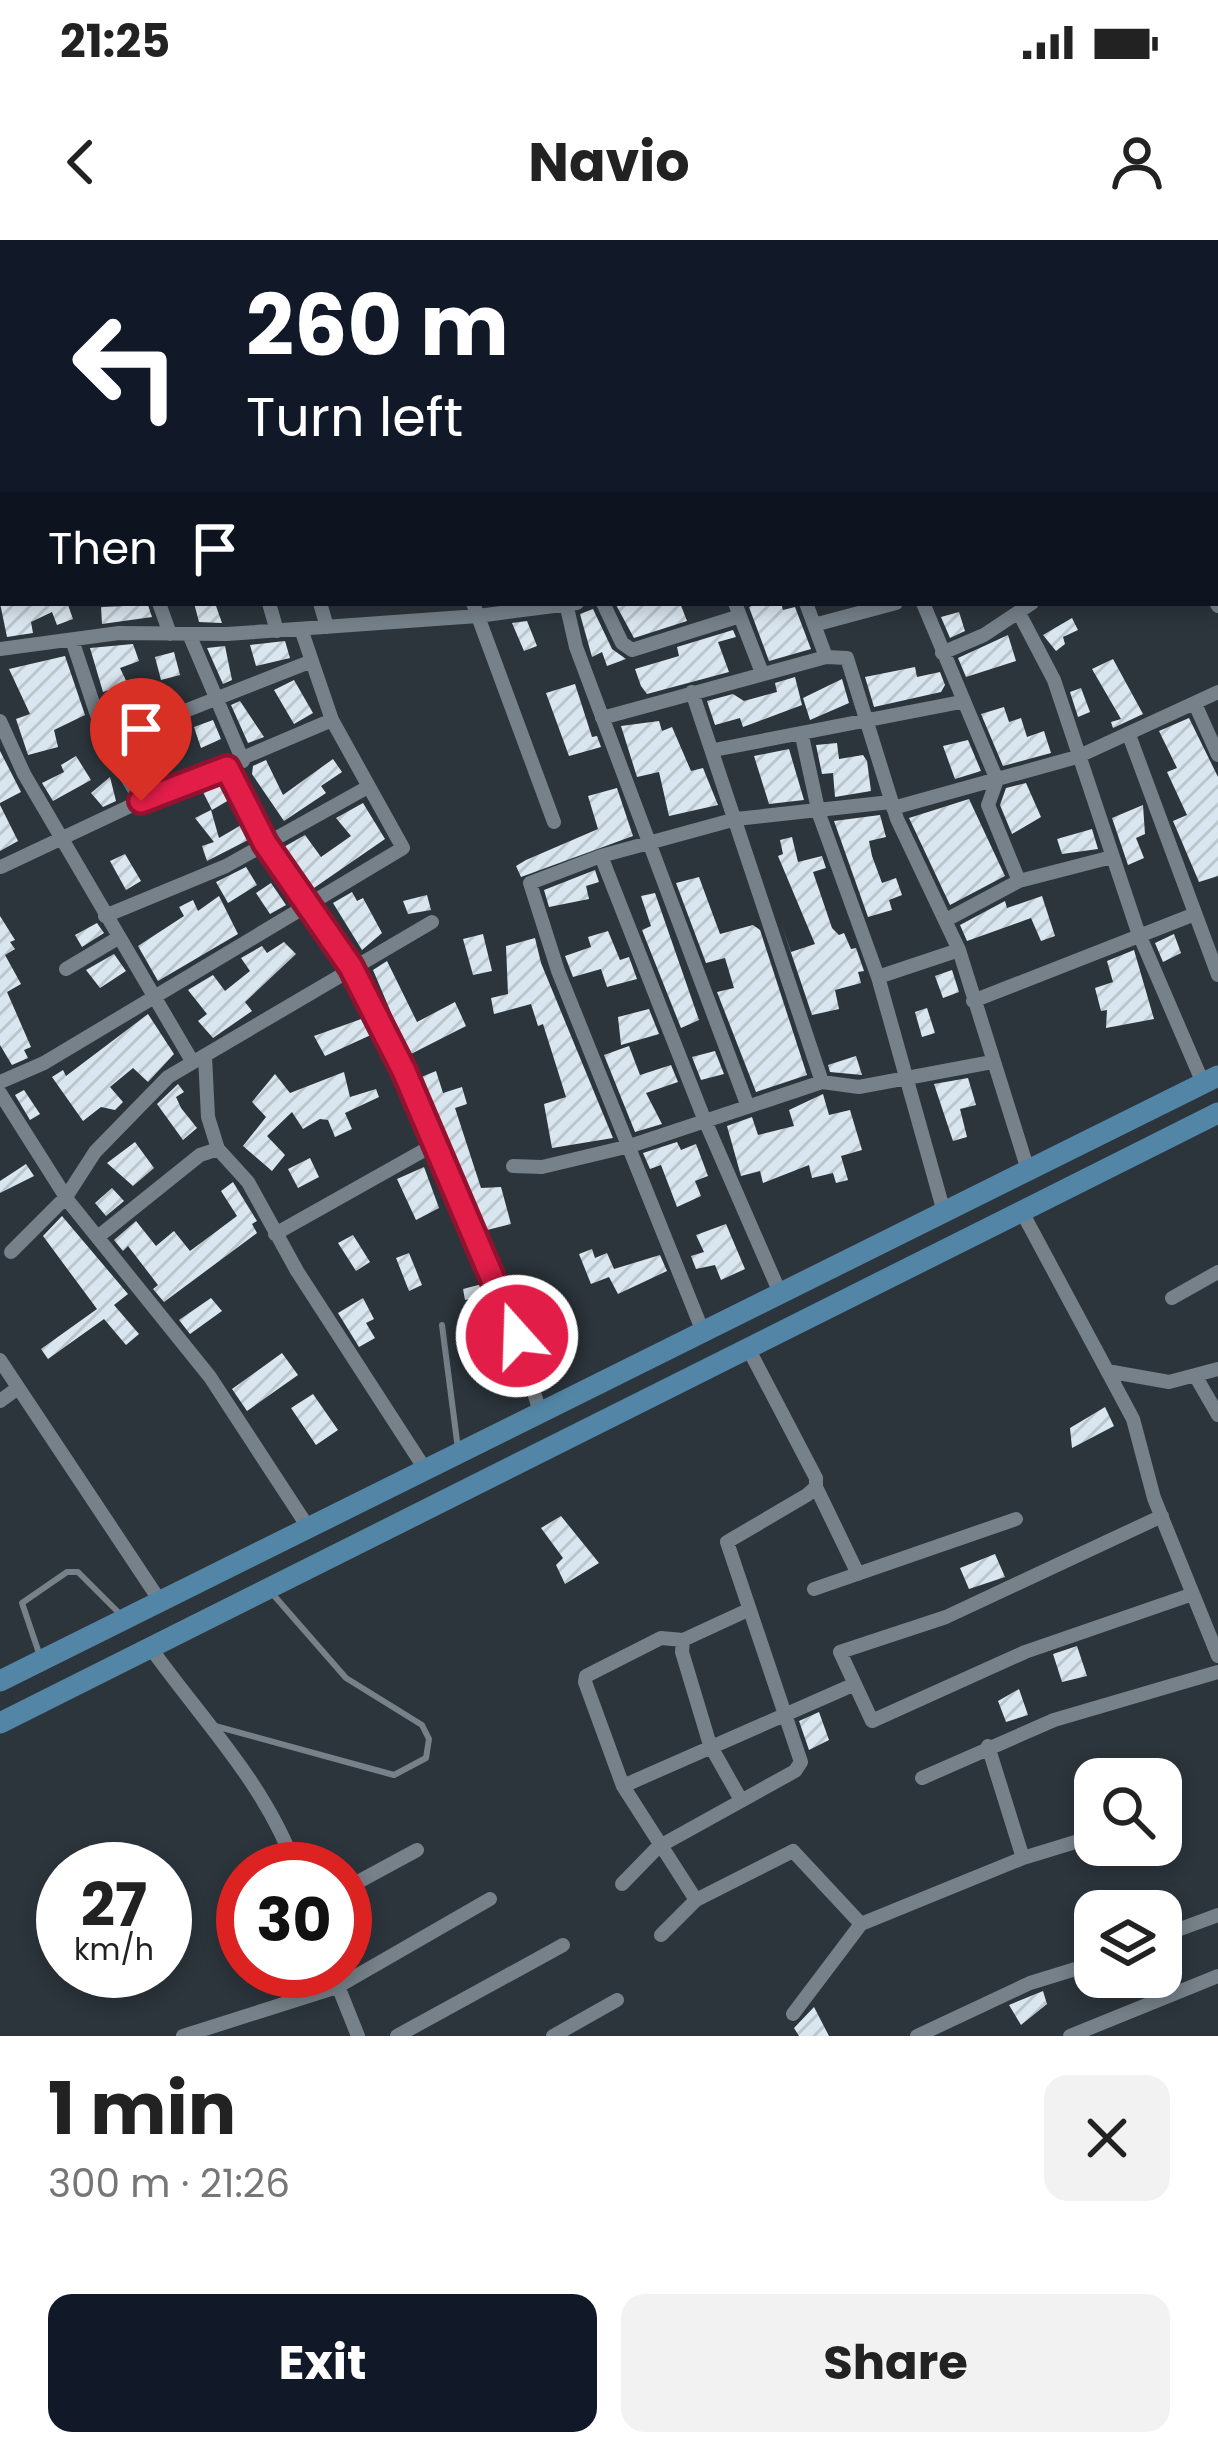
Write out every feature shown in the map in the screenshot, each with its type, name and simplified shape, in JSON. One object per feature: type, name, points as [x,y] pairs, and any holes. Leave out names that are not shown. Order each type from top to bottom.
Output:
[{"type":"main road","points":[[0,1682],[1211,1080]]},
{"type":"main road","points":[[0,1723],[1218,1114]]},
{"type":"street","points":[[160,606],[170,634]]},
{"type":"street","points":[[269,606],[277,631]]},
{"type":"street","points":[[321,606],[328,627]]},
{"type":"street","points":[[386,606],[390,623]]},
{"type":"street","points":[[0,650],[119,633],[277,631],[538,606]]},
{"type":"street","points":[[571,606],[602,718],[747,1104]]},
{"type":"street","points":[[604,606],[622,643],[632,650],[738,609],[762,673]]},
{"type":"street","points":[[807,606],[826,657]]},
{"type":"street","points":[[814,625],[885,606]]},
{"type":"street","points":[[924,606],[997,781],[988,805],[1019,881]]},
{"type":"street","points":[[941,653],[1026,608],[1138,932],[1211,1080]]},
{"type":"street","points":[[475,610],[554,822]]},
{"type":"street","points":[[0,1082],[152,999],[404,848],[332,720],[301,629]]},
{"type":"street","points":[[189,634],[243,761]]},
{"type":"street","points":[[72,640],[106,742],[141,801]]},
{"type":"street","points":[[602,718],[826,657],[847,658],[892,805],[959,950],[1028,1171]]},
{"type":"street","points":[[106,742],[213,696],[312,661]]},
{"type":"street","points":[[692,692],[822,1082]]},
{"type":"street","points":[[703,1331],[558,971],[530,883],[601,856],[736,819],[892,805],[997,781],[1077,757],[1218,692]]},
{"type":"street","points":[[714,750],[961,702]]},
{"type":"street","points":[[1196,704],[1218,755]]},
{"type":"street","points":[[1,867],[60,836],[332,720]]},
{"type":"street","points":[[0,721],[7,755],[60,836],[152,999],[199,1059],[218,1149],[248,1182],[275,1234],[425,1469]]},
{"type":"street","points":[[1129,735],[1218,974]]},
{"type":"street","points":[[802,736],[819,814],[878,977],[944,1212]]},
{"type":"street","points":[[227,768],[265,843],[351,967],[505,1299],[540,1412]]},
{"type":"street","points":[[105,916],[226,866],[368,787]]},
{"type":"street","points":[[601,856],[704,1119],[780,1293]]},
{"type":"street","points":[[946,920],[1019,881],[1112,856]]},
{"type":"street","points":[[973,1001],[1138,932],[1195,914]]},
{"type":"street","points":[[11,1252],[66,1197],[95,1152],[168,1077],[432,922]]},
{"type":"street","points":[[65,969],[118,938]]},
{"type":"street","points":[[878,977],[959,950]]},
{"type":"street","points":[[513,1166],[542,1167],[630,1146],[822,1082],[859,1087],[992,1062]]},
{"type":"street","points":[[0,1093],[66,1197],[210,1376],[308,1527]]},
{"type":"street","points":[[275,1234],[436,1143]]},
{"type":"street","points":[[99,1236],[200,1155],[218,1149]]},
{"type":"street","points":[[1022,1212],[1133,1419],[1162,1516],[1218,1656]]},
{"type":"street","points":[[1172,1298],[1218,1272]]},
{"type":"street","points":[[748,1348],[858,1574]]},
{"type":"street","points":[[0,1360],[160,1601]]},
{"type":"street","points":[[1107,1371],[1152,1381],[1196,1377],[1218,1369]]},
{"type":"street","points":[[1196,1377],[1218,1415]]},
{"type":"street","points":[[0,1401],[18,1388]]},
{"type":"street","points":[[622,1883],[658,1847],[800,1766],[727,1542],[816,1487]]},
{"type":"street","points":[[1162,1516],[946,1617],[840,1652],[872,1721],[1025,1652],[1193,1594]]},
{"type":"street","points":[[814,1589],[1016,1519]]},
{"type":"street","points":[[695,1900],[623,1786],[585,1687],[586,1676],[661,1638],[682,1640],[748,1610]]},
{"type":"street","points":[[682,1640],[710,1744],[741,1800]]},
{"type":"street","points":[[150,1648],[203,1723],[254,1780],[283,1842]]},
{"type":"street","points":[[922,1778],[1054,1720],[1218,1672]]},
{"type":"street","points":[[623,1786],[855,1684]]},
{"type":"street","points":[[988,1746],[1023,1858]]},
{"type":"street","points":[[793,2014],[861,1924],[1023,1858],[1074,1842]]},
{"type":"street","points":[[372,1874],[417,1850]]},
{"type":"street","points":[[661,1935],[695,1900],[793,1850],[861,1924]]},
{"type":"street","points":[[372,1960],[490,1899]]},
{"type":"street","points":[[1182,1929],[1218,1916]]},
{"type":"street","points":[[397,2036],[563,1945]]},
{"type":"street","points":[[917,2036],[1030,1983],[1074,1969]]},
{"type":"street","points":[[1070,2036],[1218,1976]]},
{"type":"street","points":[[183,2036],[284,1998]]},
{"type":"street","points":[[343,1998],[358,2036]]},
{"type":"street","points":[[553,2036],[616,2000]]},
{"type":"lane","points":[[442,1325],[459,1453]]},
{"type":"lane","points":[[41,1660],[22,1603],[67,1573],[78,1572],[124,1618]]},
{"type":"lane","points":[[203,1723],[394,1774],[426,1758],[429,1739],[422,1725],[346,1678],[268,1589]]},
{"type":"building","points":[[1,606],[68,606],[73,619],[57,625],[52,612],[31,622],[33,633],[7,637]]},
{"type":"building","points":[[148,606],[152,617],[102,624],[101,607]]},
{"type":"building","points":[[195,606],[216,606],[222,623],[199,622]]},
{"type":"building","points":[[617,606],[681,606],[687,621],[634,638]]},
{"type":"building","points":[[749,607],[795,607],[811,649],[769,661]]},
{"type":"building","points":[[593,609],[612,649],[626,659],[607,666],[602,652],[592,657],[580,614]]},
{"type":"building","points":[[959,612],[965,631],[950,638],[941,617]]},
{"type":"building","points":[[1072,618],[1078,630],[1063,637],[1065,644],[1056,651],[1043,635]]},
{"type":"building","points":[[527,621],[537,646],[524,651],[512,623]]},
{"type":"building","points":[[733,630],[736,637],[718,642],[729,672],[647,694],[641,686],[635,669],[679,656],[677,647]]},
{"type":"building","points":[[1008,635],[1016,661],[966,677],[958,658]]},
{"type":"building","points":[[285,641],[290,658],[256,666],[250,645]]},
{"type":"building","points":[[133,644],[139,661],[120,668],[143,716],[123,723],[109,690],[103,692],[90,648]]},
{"type":"building","points":[[225,646],[232,680],[223,684],[207,648]]},
{"type":"building","points":[[174,652],[180,675],[161,680],[155,657]]},
{"type":"building","points":[[65,656],[85,715],[54,730],[58,747],[28,755],[16,719],[30,714],[9,669]]},
{"type":"building","points":[[1113,659],[1143,714],[1113,728],[1111,722],[1121,719],[1092,669]]},
{"type":"building","points":[[915,667],[917,677],[940,672],[945,685],[941,692],[874,707],[865,677]]},
{"type":"building","points":[[795,677],[802,705],[743,727],[740,718],[715,725],[707,701],[733,694],[744,701],[777,692],[775,683]]},
{"type":"building","points":[[842,679],[849,703],[810,720],[803,698]]},
{"type":"building","points":[[294,680],[313,713],[294,724],[274,690]]},
{"type":"building","points":[[575,684],[592,737],[597,736],[601,747],[569,756],[546,693]]},
{"type":"building","points":[[1081,688],[1090,712],[1078,717],[1070,692]]},
{"type":"building","points":[[240,701],[264,737],[248,743],[231,705]]},
{"type":"building","points":[[1004,707],[1009,722],[1021,718],[1027,737],[1044,731],[1051,753],[1003,766],[981,714]]},
{"type":"building","points":[[1189,718],[1218,777],[1218,876],[1199,882],[1173,821],[1187,815],[1167,772],[1177,768],[1159,731]]},
{"type":"building","points":[[213,720],[221,739],[201,748],[194,727]]},
{"type":"building","points":[[659,721],[662,731],[672,727],[691,771],[703,768],[718,805],[669,816],[659,772],[637,777],[621,726]]},
{"type":"building","points":[[968,740],[981,771],[955,779],[943,746]]},
{"type":"building","points":[[837,743],[839,759],[863,755],[871,791],[835,797],[833,773],[822,774],[816,745]]},
{"type":"building","points":[[789,749],[804,800],[769,804],[754,756]]},
{"type":"building","points":[[0,751],[21,792],[0,803]]},
{"type":"building","points":[[76,756],[91,780],[53,801],[42,783],[64,772],[61,765]]},
{"type":"building","points":[[333,759],[342,772],[321,786],[326,793],[284,821],[252,774],[253,766],[266,760],[283,795]]},
{"type":"building","points":[[110,777],[116,801],[103,807],[91,793]]},
{"type":"building","points":[[220,780],[229,800],[212,810],[201,788]]},
{"type":"building","points":[[1026,783],[1041,817],[1012,834],[1000,805],[1006,788]]},
{"type":"building","points":[[617,788],[633,836],[521,877],[516,866],[598,829],[588,796]]},
{"type":"building","points":[[969,799],[1005,876],[950,905],[909,818]]},
{"type":"building","points":[[363,803],[385,839],[311,890],[282,848],[305,835],[321,857],[351,836],[336,818]]},
{"type":"building","points":[[0,805],[18,841],[0,851]]},
{"type":"building","points":[[1143,805],[1145,834],[1136,838],[1144,858],[1128,865],[1112,818]]},
{"type":"building","points":[[211,810],[219,838],[243,824],[250,839],[207,861],[202,846],[214,842],[195,818]]},
{"type":"building","points":[[880,815],[886,837],[869,841],[872,856],[882,883],[896,878],[902,895],[889,900],[892,910],[868,917],[834,821]]},
{"type":"building","points":[[1092,829],[1098,849],[1062,854],[1057,839]]},
{"type":"building","points":[[792,837],[798,862],[822,856],[826,868],[813,872],[832,928],[839,935],[844,933],[851,949],[856,948],[864,971],[858,972],[861,983],[835,990],[839,1009],[812,1015],[781,923],[791,952],[815,944],[778,856],[783,854],[780,840]]},
{"type":"building","points":[[125,854],[141,881],[126,890],[110,861]]},
{"type":"building","points":[[246,867],[257,885],[228,903],[216,882]]},
{"type":"building","points":[[595,870],[599,882],[586,886],[589,899],[549,907],[544,890]]},
{"type":"building","points":[[699,877],[720,934],[753,925],[760,930],[807,1075],[756,1092],[717,992],[734,988],[725,958],[706,963],[676,883]]},
{"type":"building","points":[[271,883],[286,905],[270,914],[256,893]]},
{"type":"building","points":[[352,892],[357,901],[363,898],[382,933],[362,950],[333,903]]},
{"type":"building","points":[[655,893],[699,1020],[681,1028],[642,930],[651,926],[641,896]]},
{"type":"building","points":[[427,895],[431,910],[408,914],[403,901]]},
{"type":"building","points":[[219,896],[238,934],[158,981],[138,946],[184,916],[179,907],[193,900],[198,911]]},
{"type":"building","points":[[1042,896],[1055,936],[1041,941],[1031,918],[967,941],[960,925],[1005,901],[1007,908]]},
{"type":"building","points":[[0,916],[15,940],[10,942],[15,949],[5,955],[21,984],[7,992],[31,1047],[24,1050],[28,1058],[12,1065],[0,1045]]},
{"type":"building","points":[[97,923],[104,933],[82,947],[75,935]]},
{"type":"building","points":[[608,931],[620,960],[629,957],[637,979],[607,987],[601,969],[573,977],[565,956],[591,947],[588,937]]},
{"type":"building","points":[[483,934],[492,971],[473,975],[463,939]]},
{"type":"building","points":[[1174,934],[1181,953],[1163,962],[1155,943]]},
{"type":"building","points":[[535,938],[613,1138],[552,1148],[544,1104],[566,1097],[543,1024],[538,1026],[531,1004],[494,1014],[491,998],[508,994],[506,946]]},
{"type":"building","points":[[284,942],[296,954],[245,1002],[252,1011],[213,1038],[198,1021],[207,1014],[188,990],[213,975],[225,991],[250,971],[241,958],[262,946],[267,953]]},
{"type":"building","points":[[1134,950],[1154,1019],[1106,1028],[1107,1010],[1101,1011],[1095,988],[1113,982],[1107,961]]},
{"type":"building","points":[[114,954],[126,971],[100,988],[86,970]]},
{"type":"building","points":[[387,961],[417,1022],[455,1002],[466,1026],[409,1055],[373,970]]},
{"type":"building","points":[[952,970],[959,992],[943,998],[935,976]]},
{"type":"building","points":[[927,1008],[935,1033],[922,1037],[915,1012]]},
{"type":"building","points":[[649,1009],[659,1034],[621,1045],[618,1017]]},
{"type":"building","points":[[148,1014],[174,1054],[148,1082],[133,1068],[110,1087],[123,1102],[115,1110],[101,1107],[83,1121],[52,1077],[63,1070],[66,1076]]},
{"type":"building","points":[[364,1018],[373,1034],[325,1056],[314,1036]]},
{"type":"building","points":[[629,1046],[640,1075],[671,1065],[678,1082],[646,1093],[662,1124],[635,1132],[604,1055]]},
{"type":"building","points":[[715,1051],[724,1074],[701,1080],[692,1057]]},
{"type":"building","points":[[856,1056],[862,1075],[830,1072],[828,1065]]},
{"type":"building","points":[[436,1071],[443,1093],[462,1087],[467,1104],[455,1108],[481,1188],[501,1187],[511,1224],[487,1230],[419,1078]]},
{"type":"building","points":[[344,1072],[350,1097],[376,1089],[379,1097],[345,1113],[352,1129],[335,1137],[328,1120],[320,1119],[303,1129],[292,1112],[267,1136],[285,1155],[272,1171],[243,1146],[266,1117],[252,1102],[275,1074],[290,1093]]},
{"type":"building","points":[[968,1078],[976,1105],[960,1109],[967,1137],[953,1141],[934,1084]]},
{"type":"building","points":[[178,1084],[184,1092],[176,1097],[197,1128],[183,1140],[157,1104]]},
{"type":"building","points":[[24,1090],[40,1114],[30,1120],[15,1095]]},
{"type":"building","points":[[823,1094],[829,1115],[850,1110],[862,1150],[841,1156],[848,1180],[836,1183],[833,1173],[812,1178],[809,1165],[763,1183],[760,1171],[741,1176],[727,1126],[752,1117],[758,1135],[794,1126],[789,1110]]},
{"type":"building","points":[[135,1142],[154,1168],[133,1186],[107,1163]]},
{"type":"building","points":[[677,1142],[681,1150],[696,1144],[708,1176],[695,1181],[701,1196],[677,1207],[661,1165],[650,1169],[643,1153]]},
{"type":"building","points":[[310,1158],[319,1177],[298,1188],[288,1169]]},
{"type":"building","points":[[26,1164],[34,1176],[0,1193],[0,1181]]},
{"type":"building","points":[[424,1167],[439,1208],[416,1220],[397,1179]]},
{"type":"building","points":[[233,1182],[257,1221],[252,1224],[257,1233],[164,1302],[153,1289],[158,1285],[128,1246],[123,1251],[114,1240],[136,1221],[156,1246],[174,1231],[190,1251],[237,1216],[221,1191]]},
{"type":"building","points":[[112,1188],[124,1201],[106,1216],[95,1203]]},
{"type":"building","points":[[62,1216],[128,1294],[114,1305],[139,1334],[126,1345],[104,1319],[48,1359],[41,1349],[97,1309],[43,1236]]},
{"type":"building","points":[[726,1224],[745,1269],[721,1280],[715,1265],[696,1269],[691,1256],[704,1252],[696,1235]]},
{"type":"building","points":[[353,1235],[370,1262],[356,1271],[338,1243]]},
{"type":"building","points":[[592,1249],[595,1258],[607,1253],[614,1269],[660,1255],[667,1271],[618,1294],[609,1277],[591,1284],[579,1254]]},
{"type":"building","points":[[409,1253],[422,1285],[409,1291],[396,1258]]},
{"type":"building","points":[[486,1283],[491,1294],[465,1300],[463,1289]]},
{"type":"building","points":[[211,1298],[222,1311],[190,1334],[179,1320]]},
{"type":"building","points":[[363,1298],[374,1319],[366,1323],[375,1338],[359,1347],[338,1313]]},
{"type":"building","points":[[282,1353],[298,1375],[247,1411],[232,1389]]},
{"type":"building","points":[[313,1394],[338,1430],[316,1445],[291,1408]]},
{"type":"building","points":[[1105,1407],[1114,1426],[1072,1448],[1070,1428]]},
{"type":"building","points":[[561,1516],[599,1563],[565,1584],[556,1565],[563,1558],[541,1528]]},
{"type":"building","points":[[995,1554],[1005,1577],[969,1589],[960,1568]]},
{"type":"building","points":[[1077,1646],[1087,1676],[1062,1682],[1053,1654]]},
{"type":"building","points":[[1019,1689],[1028,1715],[1006,1722],[998,1701]]},
{"type":"building","points":[[819,1712],[829,1740],[809,1750],[799,1721]]},
{"type":"building","points":[[1043,1991],[1047,2004],[1021,2025],[1009,2005]]},
{"type":"building","points":[[814,2007],[829,2036],[799,2036],[794,2028]]},
{"type":"route","points":[[141,801],[227,768],[265,843],[351,967],[404,1071],[517,1336]]}]
